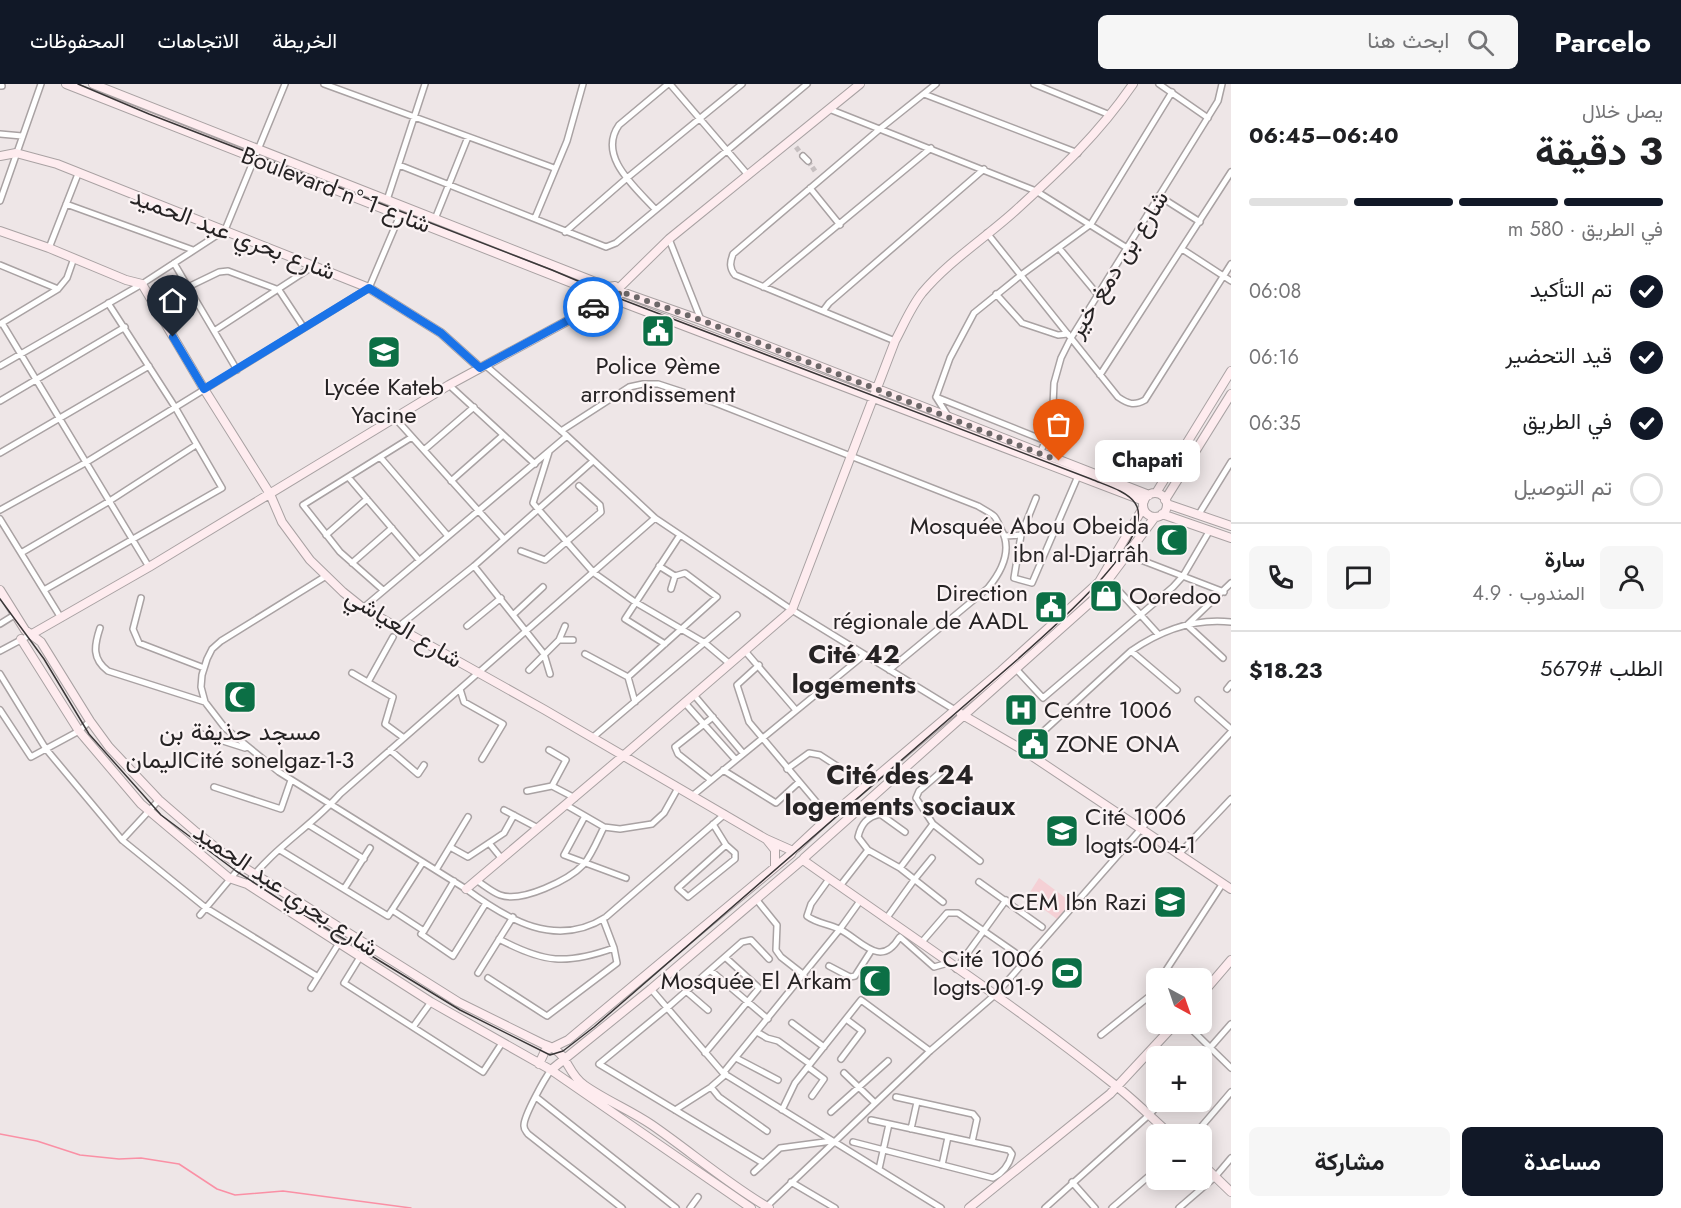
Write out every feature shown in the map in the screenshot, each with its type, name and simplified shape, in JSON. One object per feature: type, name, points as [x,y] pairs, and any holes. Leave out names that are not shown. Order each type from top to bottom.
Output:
[{"type":"street","points":[[0,201],[41,84]]},
{"type":"street","name":"Boulevard n° شارع 1","points":[[66,84],[610,298],[1078,476],[1148,499]]},
{"type":"street","name":"Boulevard n° شارع 1","points":[[93,84],[608,287],[615,286],[619,290]]},
{"type":"street","points":[[0,366],[142,285],[225,231],[285,84]]},
{"type":"street","points":[[324,84],[554,168]]},
{"type":"street","points":[[387,200],[425,84]]},
{"type":"street","points":[[535,218],[567,141],[583,84]]},
{"type":"street","points":[[655,209],[627,178],[613,155],[611,144],[613,134],[619,125],[669,84],[748,175]]},
{"type":"street","points":[[565,232],[742,84]]},
{"type":"street","points":[[399,165],[606,247],[616,243],[807,84]]},
{"type":"street","points":[[0,651],[149,567],[449,385],[610,298],[619,296],[619,290],[669,239],[748,175],[793,144],[829,109],[860,84]]},
{"type":"street","points":[[896,341],[735,275],[730,270],[730,261],[734,254],[821,178],[936,84]]},
{"type":"street","points":[[1034,84],[1110,115]]},
{"type":"street","points":[[466,889],[792,610],[896,341],[921,294],[935,279],[1078,153],[1133,84]]},
{"type":"street","points":[[1159,84],[1208,118]]},
{"type":"street","name":"شارع بن دمغ خير","points":[[1040,453],[1052,428],[1054,383],[1069,336],[1098,295],[1208,118],[1218,101],[1222,84]]},
{"type":"street","points":[[936,397],[950,358],[974,312],[1090,224],[1172,92]]},
{"type":"street","points":[[924,94],[1078,153]]},
{"type":"street","points":[[829,109],[1036,191],[1127,248]]},
{"type":"street","points":[[0,134],[22,136]]},
{"type":"street","points":[[435,219],[468,137]]},
{"type":"street","points":[[763,287],[932,148]]},
{"type":"street","name":"شارع بحري عبد الحميد","points":[[0,156],[16,153],[57,164],[369,288],[441,333],[483,366]]},
{"type":"street","points":[[823,311],[829,303],[984,169]]},
{"type":"street","points":[[815,171],[821,178]]},
{"type":"street","points":[[1100,375],[1231,172]]},
{"type":"street","points":[[49,248],[78,174]]},
{"type":"street","points":[[810,188],[840,225]]},
{"type":"street","points":[[1159,196],[1200,222]]},
{"type":"street","points":[[66,204],[193,250]]},
{"type":"street","points":[[0,510],[85,463],[369,288],[400,215]]},
{"type":"street","points":[[0,231],[75,257],[142,285]]},
{"type":"street","points":[[987,233],[1118,397],[1128,404],[1137,404],[1145,400],[1231,264]]},
{"type":"street","points":[[669,239],[701,320]]},
{"type":"street","points":[[1059,248],[1098,295]]},
{"type":"street","points":[[1182,249],[1231,281]]},
{"type":"street","points":[[75,257],[67,278],[58,289],[1,323],[149,567]]},
{"type":"street","points":[[174,263],[237,370]]},
{"type":"street","points":[[0,265],[58,289]]},
{"type":"street","points":[[214,331],[315,265]]},
{"type":"street","points":[[188,286],[219,272],[228,271],[279,290],[304,328]]},
{"type":"street","name":"شارع العياشي","points":[[142,285],[270,494],[282,522],[310,560],[363,608],[766,838],[793,851],[793,860],[803,860],[886,919],[901,934],[921,943],[956,969],[996,994],[1117,1086],[1158,1124]]},
{"type":"street","points":[[608,287],[610,298]]},
{"type":"street","points":[[619,290],[1040,453],[1148,499],[1166,502],[1198,514],[1230,522]]},
{"type":"street","points":[[996,294],[1022,323],[1058,335],[1069,336]]},
{"type":"street","points":[[44,590],[222,488],[175,407],[108,303]]},
{"type":"street","points":[[0,401],[125,327]]},
{"type":"street","points":[[0,453],[149,366]]},
{"type":"street","points":[[483,366],[567,436],[655,518],[792,610],[1023,750],[1231,889]]},
{"type":"street","points":[[539,1064],[545,1051],[568,1040],[776,867],[829,817],[955,710],[1099,582],[1148,499],[1231,371]]},
{"type":"street","points":[[561,431],[628,387],[658,384],[712,402],[978,506],[994,517],[1005,536],[1007,545],[1005,560],[999,576],[988,588],[889,670]]},
{"type":"street","points":[[449,385],[535,464]]},
{"type":"street","points":[[622,1208],[526,1132],[525,1120],[540,1085],[551,1070],[803,860],[1093,600],[1159,515],[1231,394]]},
{"type":"street","points":[[936,397],[949,418]]},
{"type":"street","points":[[936,397],[1046,441]]},
{"type":"street","points":[[424,450],[474,407]]},
{"type":"street","points":[[395,418],[503,538]]},
{"type":"street","points":[[451,481],[502,436]]},
{"type":"street","points":[[363,608],[567,436]]},
{"type":"street","points":[[383,590],[352,563],[303,505],[412,437]]},
{"type":"street","points":[[21,553],[108,502],[196,445]]},
{"type":"street","points":[[549,452],[533,503],[538,509],[594,573],[635,602],[705,643],[730,664]]},
{"type":"street","points":[[380,457],[448,536]]},
{"type":"street","points":[[398,627],[474,566],[503,538],[593,461]]},
{"type":"street","points":[[1198,514],[1231,462]]},
{"type":"street","points":[[1036,498],[1022,535],[1014,578],[1032,583],[1078,476]]},
{"type":"street","points":[[349,478],[419,560]]},
{"type":"street","points":[[521,551],[544,560],[601,512],[602,508],[579,486]]},
{"type":"street","points":[[1148,499],[1148,514],[1159,515],[1231,538]]},
{"type":"street","points":[[326,535],[367,500]]},
{"type":"street","points":[[247,884],[255,873],[340,794],[655,518]]},
{"type":"street","points":[[0,519],[61,618]]},
{"type":"street","points":[[352,563],[392,528]]},
{"type":"street","points":[[1016,669],[1043,698],[1141,615],[1183,576],[1210,530]]},
{"type":"street","points":[[665,644],[625,619],[680,535]]},
{"type":"street","points":[[1005,536],[1022,535]]},
{"type":"street","points":[[1128,555],[1224,592]]},
{"type":"street","points":[[474,566],[544,654],[549,674]]},
{"type":"street","points":[[628,677],[717,597],[685,573],[675,576],[659,566]]},
{"type":"street","points":[[326,576],[221,641],[212,649],[204,668],[201,687],[205,702],[225,728],[291,780],[486,903],[532,927],[564,931],[585,927],[603,919],[725,814]]},
{"type":"street","points":[[671,589],[675,576]]},
{"type":"street","points":[[1110,580],[1158,634]]},
{"type":"street","points":[[1187,625],[1231,583]]},
{"type":"street","points":[[514,614],[543,587]]},
{"type":"street","name":"شارع بحري عبد الحميد","points":[[0,590],[26,630],[41,642],[90,721],[131,772],[207,842],[458,1002],[543,1044],[554,1047]]},
{"type":"street","points":[[141,598],[133,629],[139,643],[204,668]]},
{"type":"street","points":[[467,626],[501,598]]},
{"type":"street","points":[[0,624],[16,615]]},
{"type":"street","points":[[592,738],[737,615]]},
{"type":"street","points":[[1023,750],[1131,651],[1158,634],[1203,621],[1231,622]]},
{"type":"street","points":[[1187,625],[1223,658]]},
{"type":"street","points":[[529,670],[559,640],[565,626]]},
{"type":"street","points":[[100,628],[94,646],[95,652],[99,663],[108,671],[205,702]]},
{"type":"street","points":[[368,682],[393,637]]},
{"type":"street","points":[[21,639],[79,731],[149,811],[229,878],[247,884],[431,1002],[551,1070],[752,1208]]},
{"type":"street","points":[[559,640],[573,640]]},
{"type":"street","points":[[745,651],[795,709]]},
{"type":"street","points":[[1131,651],[1177,690]]},
{"type":"street","points":[[585,654],[628,677],[635,702]]},
{"type":"street","points":[[692,796],[795,709],[864,655]]},
{"type":"street","points":[[759,665],[737,685],[749,722],[829,817]]},
{"type":"street","points":[[352,673],[393,698],[385,724],[404,738]]},
{"type":"street","points":[[0,674],[46,748],[122,840],[206,908],[318,977]]},
{"type":"street","points":[[460,689],[464,702],[503,724],[482,759]]},
{"type":"street","points":[[694,695],[743,753]]},
{"type":"street","points":[[554,1047],[585,1086],[649,1124],[767,1207],[874,1102],[996,994],[1231,730],[1198,700]]},
{"type":"street","points":[[685,703],[735,759]]},
{"type":"street","points":[[0,710],[31,757],[79,731],[90,721]]},
{"type":"street","points":[[711,780],[678,754],[675,747],[713,717]]},
{"type":"street","points":[[195,732],[249,749]]},
{"type":"street","points":[[390,750],[418,774],[424,765]]},
{"type":"street","points":[[549,750],[566,760],[552,786]]},
{"type":"street","points":[[787,769],[809,753],[820,755],[837,766]]},
{"type":"street","points":[[723,770],[776,802],[799,782]]},
{"type":"street","points":[[942,771],[919,791],[916,798],[933,824],[980,861]]},
{"type":"street","points":[[214,787],[281,809],[291,780]]},
{"type":"street","points":[[527,791],[552,786],[574,798]]},
{"type":"street","points":[[566,805],[604,827],[620,830],[652,824],[664,813],[678,788]]},
{"type":"street","points":[[1178,855],[1231,799]]},
{"type":"street","points":[[122,840],[159,800]]},
{"type":"street","points":[[504,810],[538,828]]},
{"type":"street","points":[[905,832],[880,814],[872,816],[861,826],[858,837],[868,849],[900,868],[943,902]]},
{"type":"street","points":[[450,847],[468,857],[504,833],[514,815]]},
{"type":"street","points":[[585,816],[564,855],[626,878]]},
{"type":"street","points":[[436,870],[468,817]]},
{"type":"street","points":[[713,824],[735,853],[735,859],[688,897],[678,888],[726,844]]},
{"type":"street","points":[[900,868],[933,824]]},
{"type":"street","points":[[309,825],[364,859]]},
{"type":"street","points":[[476,880],[500,895],[528,894],[563,880],[584,863],[604,827]]},
{"type":"street","points":[[766,838],[775,850],[776,867]]},
{"type":"street","points":[[489,843],[502,859]]},
{"type":"street","points":[[345,889],[370,848]]},
{"type":"street","points":[[840,886],[868,849]]},
{"type":"street","points":[[280,850],[388,916],[423,862]]},
{"type":"street","points":[[886,919],[932,858]]},
{"type":"street","points":[[200,915],[229,878],[242,866]]},
{"type":"street","points":[[829,879],[811,904],[807,916],[840,930],[871,951],[885,951],[894,946],[901,934],[934,968],[948,963]]},
{"type":"street","points":[[454,881],[421,934],[453,956],[486,903]]},
{"type":"street","points":[[979,882],[1042,927]]},
{"type":"street","points":[[1168,968],[1223,883]]},
{"type":"street","points":[[756,899],[777,925],[776,950],[804,975]]},
{"type":"street","points":[[956,969],[1006,900]]},
{"type":"street","points":[[675,1110],[711,1087],[725,1074],[840,930],[860,901]]},
{"type":"street","points":[[392,910],[424,931]]},
{"type":"street","points":[[921,943],[947,914],[958,913],[1027,961]]},
{"type":"street","points":[[478,973],[513,917]]},
{"type":"street","points":[[488,978],[548,1016],[617,963],[603,919]]},
{"type":"street","points":[[499,939],[519,950],[562,960],[579,959],[614,948]]},
{"type":"street","points":[[763,1163],[599,1064],[742,942],[751,940],[769,958]]},
{"type":"street","points":[[311,988],[339,943]]},
{"type":"street","points":[[829,966],[850,977],[855,976],[871,951]]},
{"type":"street","points":[[360,957],[344,983],[483,1072],[502,1042]]},
{"type":"street","points":[[705,1053],[759,988],[725,957]]},
{"type":"street","points":[[1212,982],[1231,960]]},
{"type":"street","points":[[710,970],[768,1019]]},
{"type":"street","points":[[651,989],[725,1074],[941,1208]]},
{"type":"street","points":[[686,991],[708,1010]]},
{"type":"street","points":[[1101,1035],[1146,999]]},
{"type":"street","points":[[782,1110],[795,1083],[861,1000],[930,1051]]},
{"type":"street","points":[[413,1027],[431,1002]]},
{"type":"street","points":[[841,1059],[862,1031],[846,1019]]},
{"type":"street","points":[[792,1023],[824,1047]]},
{"type":"street","points":[[1212,1046],[1231,1024]]},
{"type":"street","points":[[757,1032],[778,1041],[824,1079],[812,1096]]},
{"type":"street","points":[[969,1208],[1117,1086],[1166,1034]]},
{"type":"street","points":[[1196,1034],[1208,1046]]},
{"type":"street","points":[[1212,1050],[1231,1068]]},
{"type":"street","points":[[736,1058],[778,1080]]},
{"type":"street","points":[[831,1112],[888,1061]]},
{"type":"street","points":[[844,1073],[874,1102]]},
{"type":"street","points":[[711,1087],[718,1097],[767,1131]]},
{"type":"street","points":[[1204,1124],[1231,1092]]},
{"type":"street","points":[[536,1097],[676,1208]]},
{"type":"street","points":[[896,1097],[973,1114],[977,1119],[972,1142]]},
{"type":"street","points":[[911,1129],[917,1102]]},
{"type":"street","points":[[1045,1208],[1152,1112]]},
{"type":"street","points":[[854,1142],[993,1178],[1009,1164],[1012,1154],[1009,1150],[871,1120]]},
{"type":"street","points":[[879,1169],[889,1124]]},
{"type":"street","points":[[942,1165],[948,1137]]},
{"type":"street","points":[[754,1172],[780,1148],[834,1140]]},
{"type":"street","points":[[1179,1208],[1215,1177],[1231,1158]]},
{"type":"street","points":[[1212,1174],[1231,1192]]},
{"type":"street","points":[[1112,1208],[1146,1179]]},
{"type":"street","points":[[791,1182],[835,1208]]},
{"type":"street","points":[[1072,1182],[1095,1208]]},
{"type":"street","points":[[690,1208],[698,1197]]},
{"type":"shaded area","points":[[1039,878],[1071,902],[1057,919],[1027,897]]},
{"type":"waterway","points":[[0,1134],[37,1141],[80,1155],[119,1159],[141,1158],[179,1164],[217,1189],[235,1195],[283,1191],[411,1208]]},
{"type":"tunnel","points":[[796,147],[803,156]]},
{"type":"tunnel","points":[[808,161],[815,171]]},
{"type":"tram line","points":[[0,599],[44,659],[89,734],[161,815],[236,871],[290,906],[460,1010],[550,1055],[563,1051],[594,1027],[1050,630],[1073,609],[1116,562],[1131,539],[1138,519],[1135,503],[1109,486],[618,298],[78,84]]},
{"type":"way so far","points":[[593,307],[608,299],[616,300],[619,291],[701,320],[1059,461]]},
{"type":"place","name":"Police 9ème arrondissement","points":[[658,331]]},
{"type":"place","name":"Lycée Kateb Yacine","points":[[384,352]]},
{"type":"place","name":"Chapati","points":[[1059,461]]},
{"type":"place","name":"Mosquée Abou Obeida ibn al-Djarrâh","points":[[1172,540]]},
{"type":"place","name":"Ooredoo","points":[[1106,596]]},
{"type":"place","name":"Direction régionale de AADL","points":[[1051,607]]},
{"type":"place","name":"مسجد حذيفة بن اليمانCité sonelgaz-1-3","points":[[240,697]]},
{"type":"place","name":"Centre 1006","points":[[1021,710]]},
{"type":"place","name":"ZONE ONA","points":[[1033,744]]},
{"type":"place","name":"Cité 1006 logts-004-1","points":[[1062,831]]},
{"type":"place","name":"CEM Ibn Razi","points":[[1170,902]]},
{"type":"place","name":"Cité 1006 logts-001-9","points":[[1067,973]]},
{"type":"place","name":"Mosquée El Arkam","points":[[875,981]]},
{"type":"district","name":"Cité 42 logements","points":[[854,669]]},
{"type":"district","name":"Cité des 24 logements sociaux","points":[[900,790]]},
{"type":"route","points":[[173,337],[204,389],[369,288],[411,312],[441,333],[480,368],[593,307]]}]
